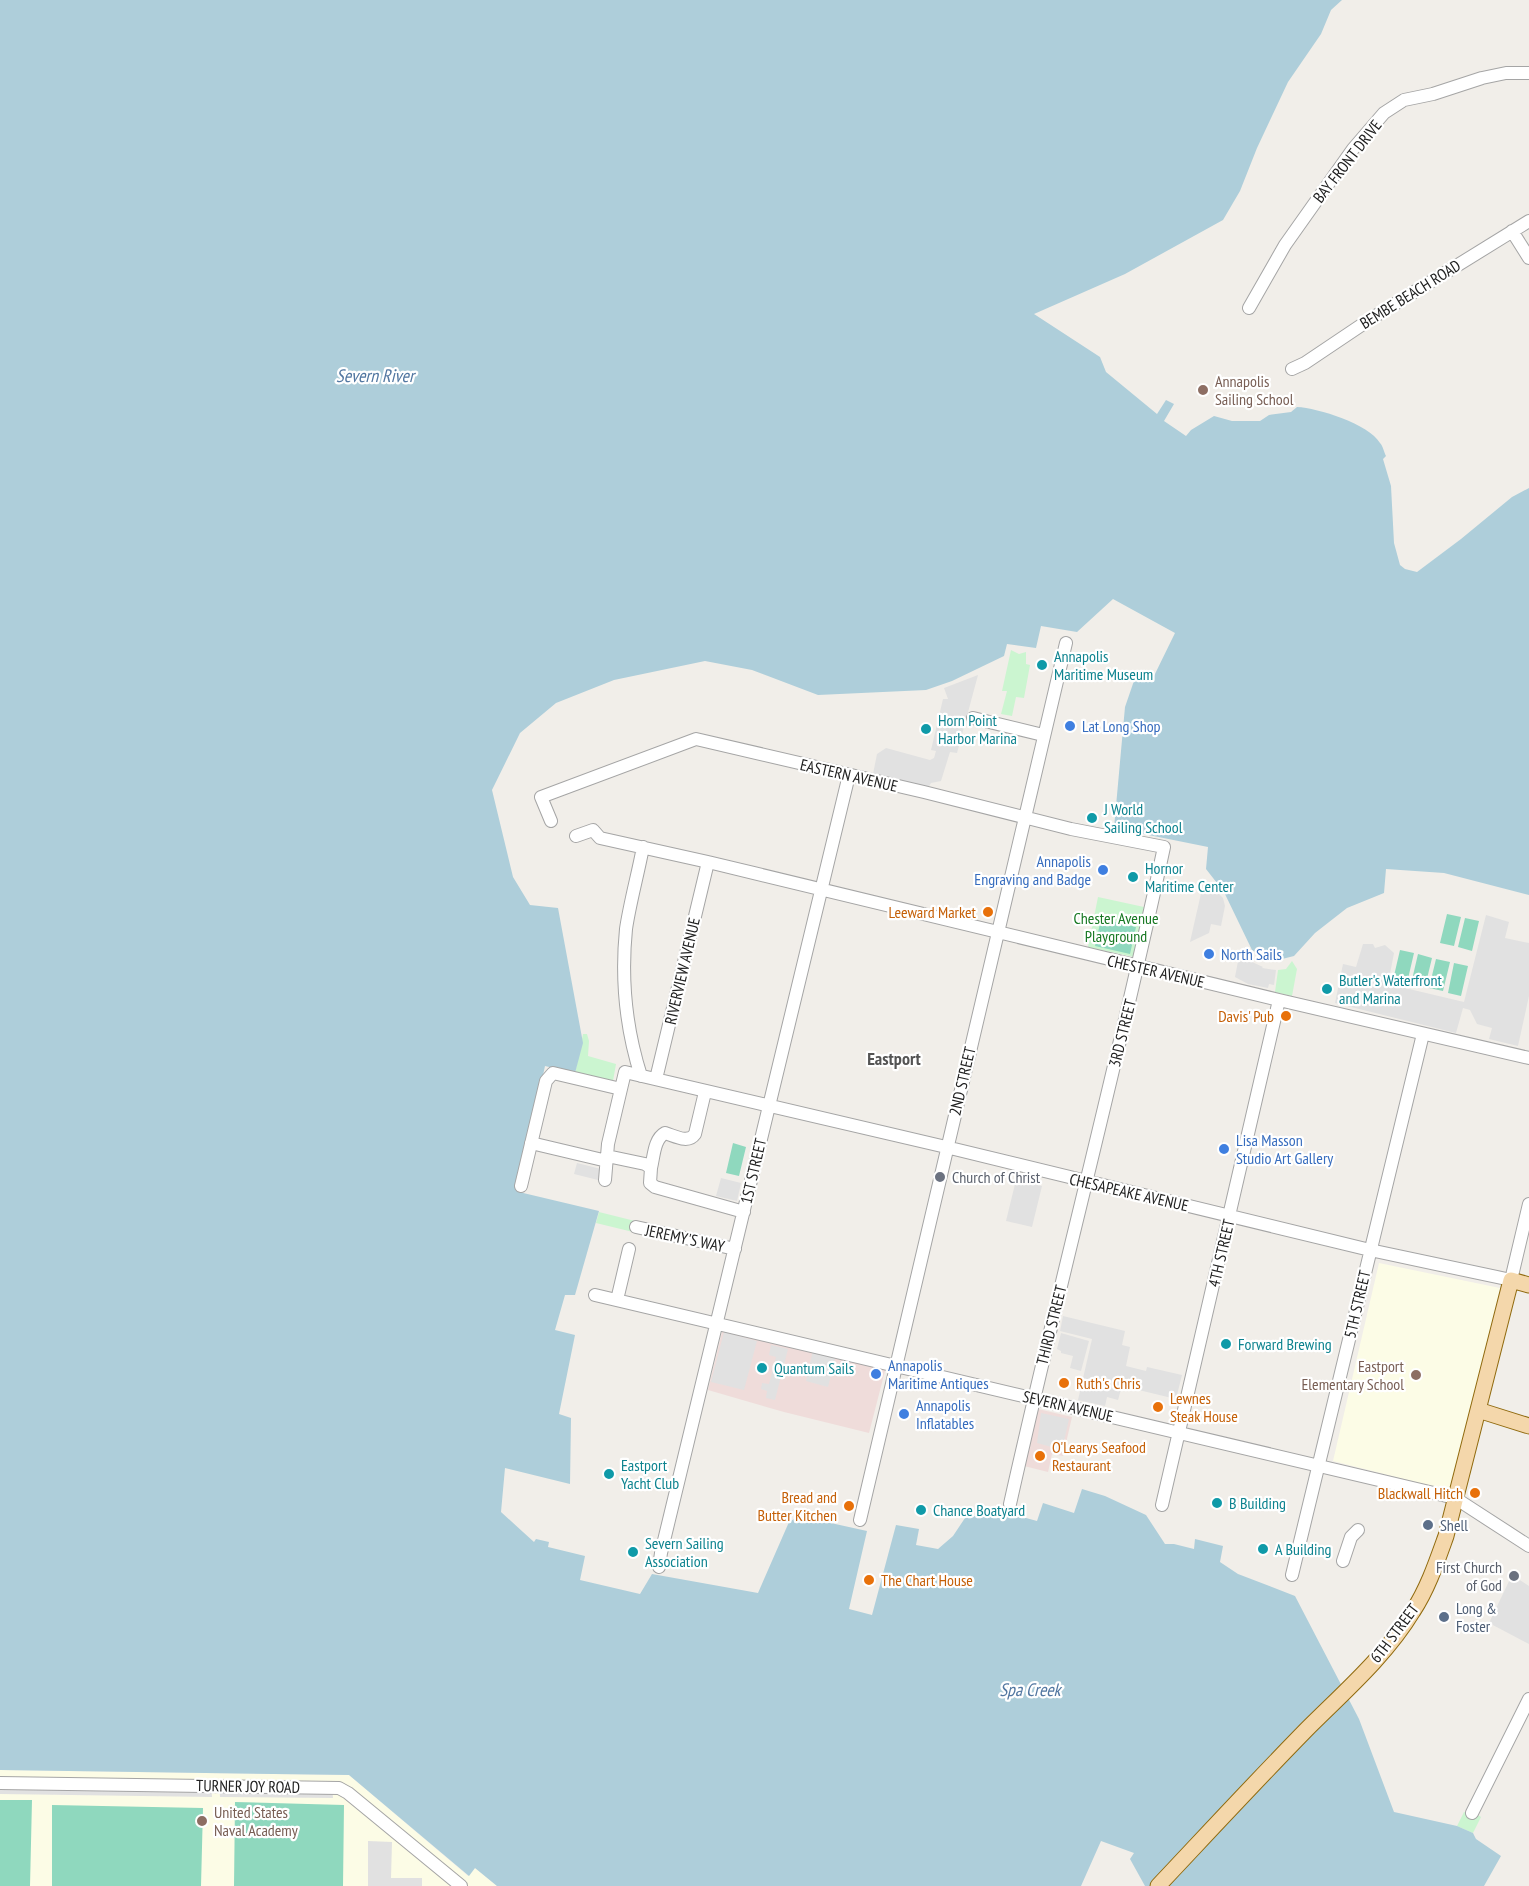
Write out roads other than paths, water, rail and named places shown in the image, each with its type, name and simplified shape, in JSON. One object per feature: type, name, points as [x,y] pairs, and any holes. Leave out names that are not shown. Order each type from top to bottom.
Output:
[{"type":"main road","name":"CHESAPEAKE AVENUE","points":[[1511,1281],[1529,1285]]},
{"type":"main road","name":"6TH STREET","points":[[1158,1886],[1372,1663],[1413,1611],[1434,1570],[1444,1543],[1511,1281]]},
{"type":"main road","points":[[1478,1410],[1529,1426]]},
{"type":"street","name":"BAY FRONT DRIVE","points":[[1250,308],[1285,245],[1353,149],[1384,113],[1404,100],[1433,94],[1482,78],[1506,73],[1529,74]]},
{"type":"street","name":"BEMBE BEACH ROAD","points":[[1292,369],[1529,221]]},
{"type":"street","points":[[1512,231],[1529,258]]},
{"type":"street","name":"2ND STREET","points":[[860,1520],[1066,643]]},
{"type":"street","points":[[973,718],[1043,735]]},
{"type":"street","name":"EASTERN AVENUE","points":[[551,821],[541,797],[696,739],[1025,816],[1071,829],[1164,848]]},
{"type":"street","name":"1ST STREET","points":[[659,1567],[849,775]]},
{"type":"street","name":"CHESTER AVENUE","points":[[576,836],[593,830],[600,838],[1529,1058]]},
{"type":"street","points":[[641,1076],[628,1022],[624,980],[626,929],[643,848]]},
{"type":"street","name":"3RD STREET","points":[[1086,1182],[1164,848]]},
{"type":"street","name":"RIVERVIEW AVENUE","points":[[656,1079],[708,862]]},
{"type":"street","name":"4TH STREET","points":[[1162,1505],[1279,1000]]},
{"type":"street","name":"5TH STREET","points":[[1292,1575],[1423,1034]]},
{"type":"street","name":"CHESAPEAKE AVENUE","points":[[621,1089],[625,1072],[1370,1250],[1511,1281]]},
{"type":"street","points":[[521,1186],[546,1081],[553,1073],[621,1089],[604,1180]]},
{"type":"street","points":[[705,1092],[693,1138],[687,1140],[665,1133],[657,1141],[650,1183],[655,1187],[744,1212]]},
{"type":"street","points":[[531,1143],[645,1164],[651,1168]]},
{"type":"street","name":"THIRD STREET","points":[[1010,1504],[1086,1182]]},
{"type":"street","name":"6TH STREET","points":[[1511,1281],[1529,1204]]},
{"type":"street","name":"JEREMY'S WAY","points":[[636,1227],[735,1249]]},
{"type":"street","points":[[617,1300],[629,1249]]},
{"type":"street","name":"SEVERN AVENUE","points":[[595,1294],[1455,1498],[1529,1546]]},
{"type":"street","points":[[1343,1561],[1351,1537],[1359,1530]]},
{"type":"street","points":[[1472,1813],[1529,1699]]},
{"type":"street","name":"TURNER JOY ROAD","points":[[0,1783],[339,1788],[388,1825],[461,1886]]},
{"type":"water","name":"Severn River","points":[[0,0],[1342,0],[1331,10],[1321,34],[1288,82],[1240,191],[1223,220],[1125,274],[1034,314],[1100,357],[1106,372],[1157,414],[1166,400],[1174,404],[1164,421],[1186,436],[1191,430],[1214,416],[1232,421],[1260,421],[1269,415],[1291,412],[1297,407],[1317,410],[1342,418],[1374,436],[1381,444],[1386,456],[1383,459],[1391,486],[1394,543],[1400,565],[1405,569],[1417,572],[1512,497],[1529,488],[1529,895],[1444,873],[1386,869],[1384,893],[1347,908],[1315,933],[1294,956],[1270,962],[1252,950],[1224,892],[1206,869],[1208,847],[1114,828],[1125,707],[1136,675],[1153,678],[1175,633],[1113,599],[1077,632],[1041,626],[1036,648],[1007,644],[1004,656],[952,681],[926,690],[818,695],[752,670],[705,661],[614,680],[556,703],[520,733],[492,790],[513,877],[530,905],[558,908],[583,1043],[575,1073],[545,1066],[519,1192],[599,1211],[575,1295],[565,1295],[555,1330],[575,1335],[559,1414],[571,1418],[570,1484],[505,1468],[501,1512],[534,1542],[536,1539],[549,1542],[548,1547],[585,1556],[580,1580],[640,1594],[652,1574],[758,1593],[789,1522],[799,1516],[867,1531],[849,1609],[872,1615],[896,1525],[919,1529],[916,1545],[938,1549],[953,1536],[965,1518],[1001,1511],[1037,1521],[1043,1503],[1074,1513],[1082,1489],[1105,1496],[1146,1515],[1165,1544],[1194,1549],[1195,1539],[1223,1546],[1220,1562],[1238,1574],[1295,1596],[1359,1719],[1394,1812],[1457,1826],[1473,1833],[1476,1839],[1501,1856],[1484,1886],[1145,1886],[1130,1859],[1134,1853],[1101,1841],[1081,1886],[497,1886],[475,1868],[469,1876],[349,1775],[0,1770]]},
{"type":"place","name":"Annapolis Sailing School","points":[[1203,390]]},
{"type":"place","name":"Annapolis Maritime Museum","points":[[1042,665]]},
{"type":"place","name":"Lat Long Shop","points":[[1070,726]]},
{"type":"place","name":"Horn Point Harbor Marina","points":[[926,729]]},
{"type":"place","name":"J World Sailing School","points":[[1092,818]]},
{"type":"place","name":"Annapolis Engraving and Badge","points":[[1103,870]]},
{"type":"place","name":"Hornor Maritime Center","points":[[1133,877]]},
{"type":"place","name":"Leeward Market","points":[[988,912]]},
{"type":"place","name":"North Sails","points":[[1209,954]]},
{"type":"place","name":"Butler's Waterfront and Marina","points":[[1327,989]]},
{"type":"place","name":"Davis' Pub","points":[[1286,1016]]},
{"type":"place","name":"Lisa Masson Studio Art Gallery","points":[[1224,1149]]},
{"type":"place","name":"Church of Christ","points":[[940,1177]]},
{"type":"place","name":"Forward Brewing","points":[[1226,1344]]},
{"type":"place","name":"Quantum Sails","points":[[762,1368]]},
{"type":"place","name":"Annapolis Maritime Antiques","points":[[876,1374]]},
{"type":"place","name":"Eastport Elementary School","points":[[1416,1375]]},
{"type":"place","name":"Ruth's Chris","points":[[1064,1383]]},
{"type":"place","name":"Lewnes Steak House","points":[[1158,1407]]},
{"type":"place","name":"Annapolis Inflatables","points":[[904,1414]]},
{"type":"place","name":"O'Learys Seafood Restaurant","points":[[1040,1456]]},
{"type":"place","name":"Eastport Yacht Club","points":[[609,1474]]},
{"type":"place","name":"Blackwall Hitch","points":[[1475,1493]]},
{"type":"place","name":"B Building","points":[[1217,1503]]},
{"type":"place","name":"Bread and Butter Kitchen","points":[[849,1506]]},
{"type":"place","name":"Chance Boatyard","points":[[921,1510]]},
{"type":"place","name":"Shell","points":[[1428,1525]]},
{"type":"place","name":"A Building","points":[[1263,1549]]},
{"type":"place","name":"Severn Sailing Association","points":[[633,1552]]},
{"type":"place","name":"First Church of God","points":[[1514,1576]]},
{"type":"place","name":"The Chart House","points":[[869,1580]]},
{"type":"place","name":"Long & Foster","points":[[1444,1617]]},
{"type":"place","name":"United States Naval Academy","points":[[202,1821]]},
{"type":"district","name":"Eastport","points":[[894,1058]]},
{"type":"park label","name":"Chester Avenue Playground","points":[[1116,927]]},
{"type":"water label","name":"Spa Creek","points":[[1030,1689]]}]
